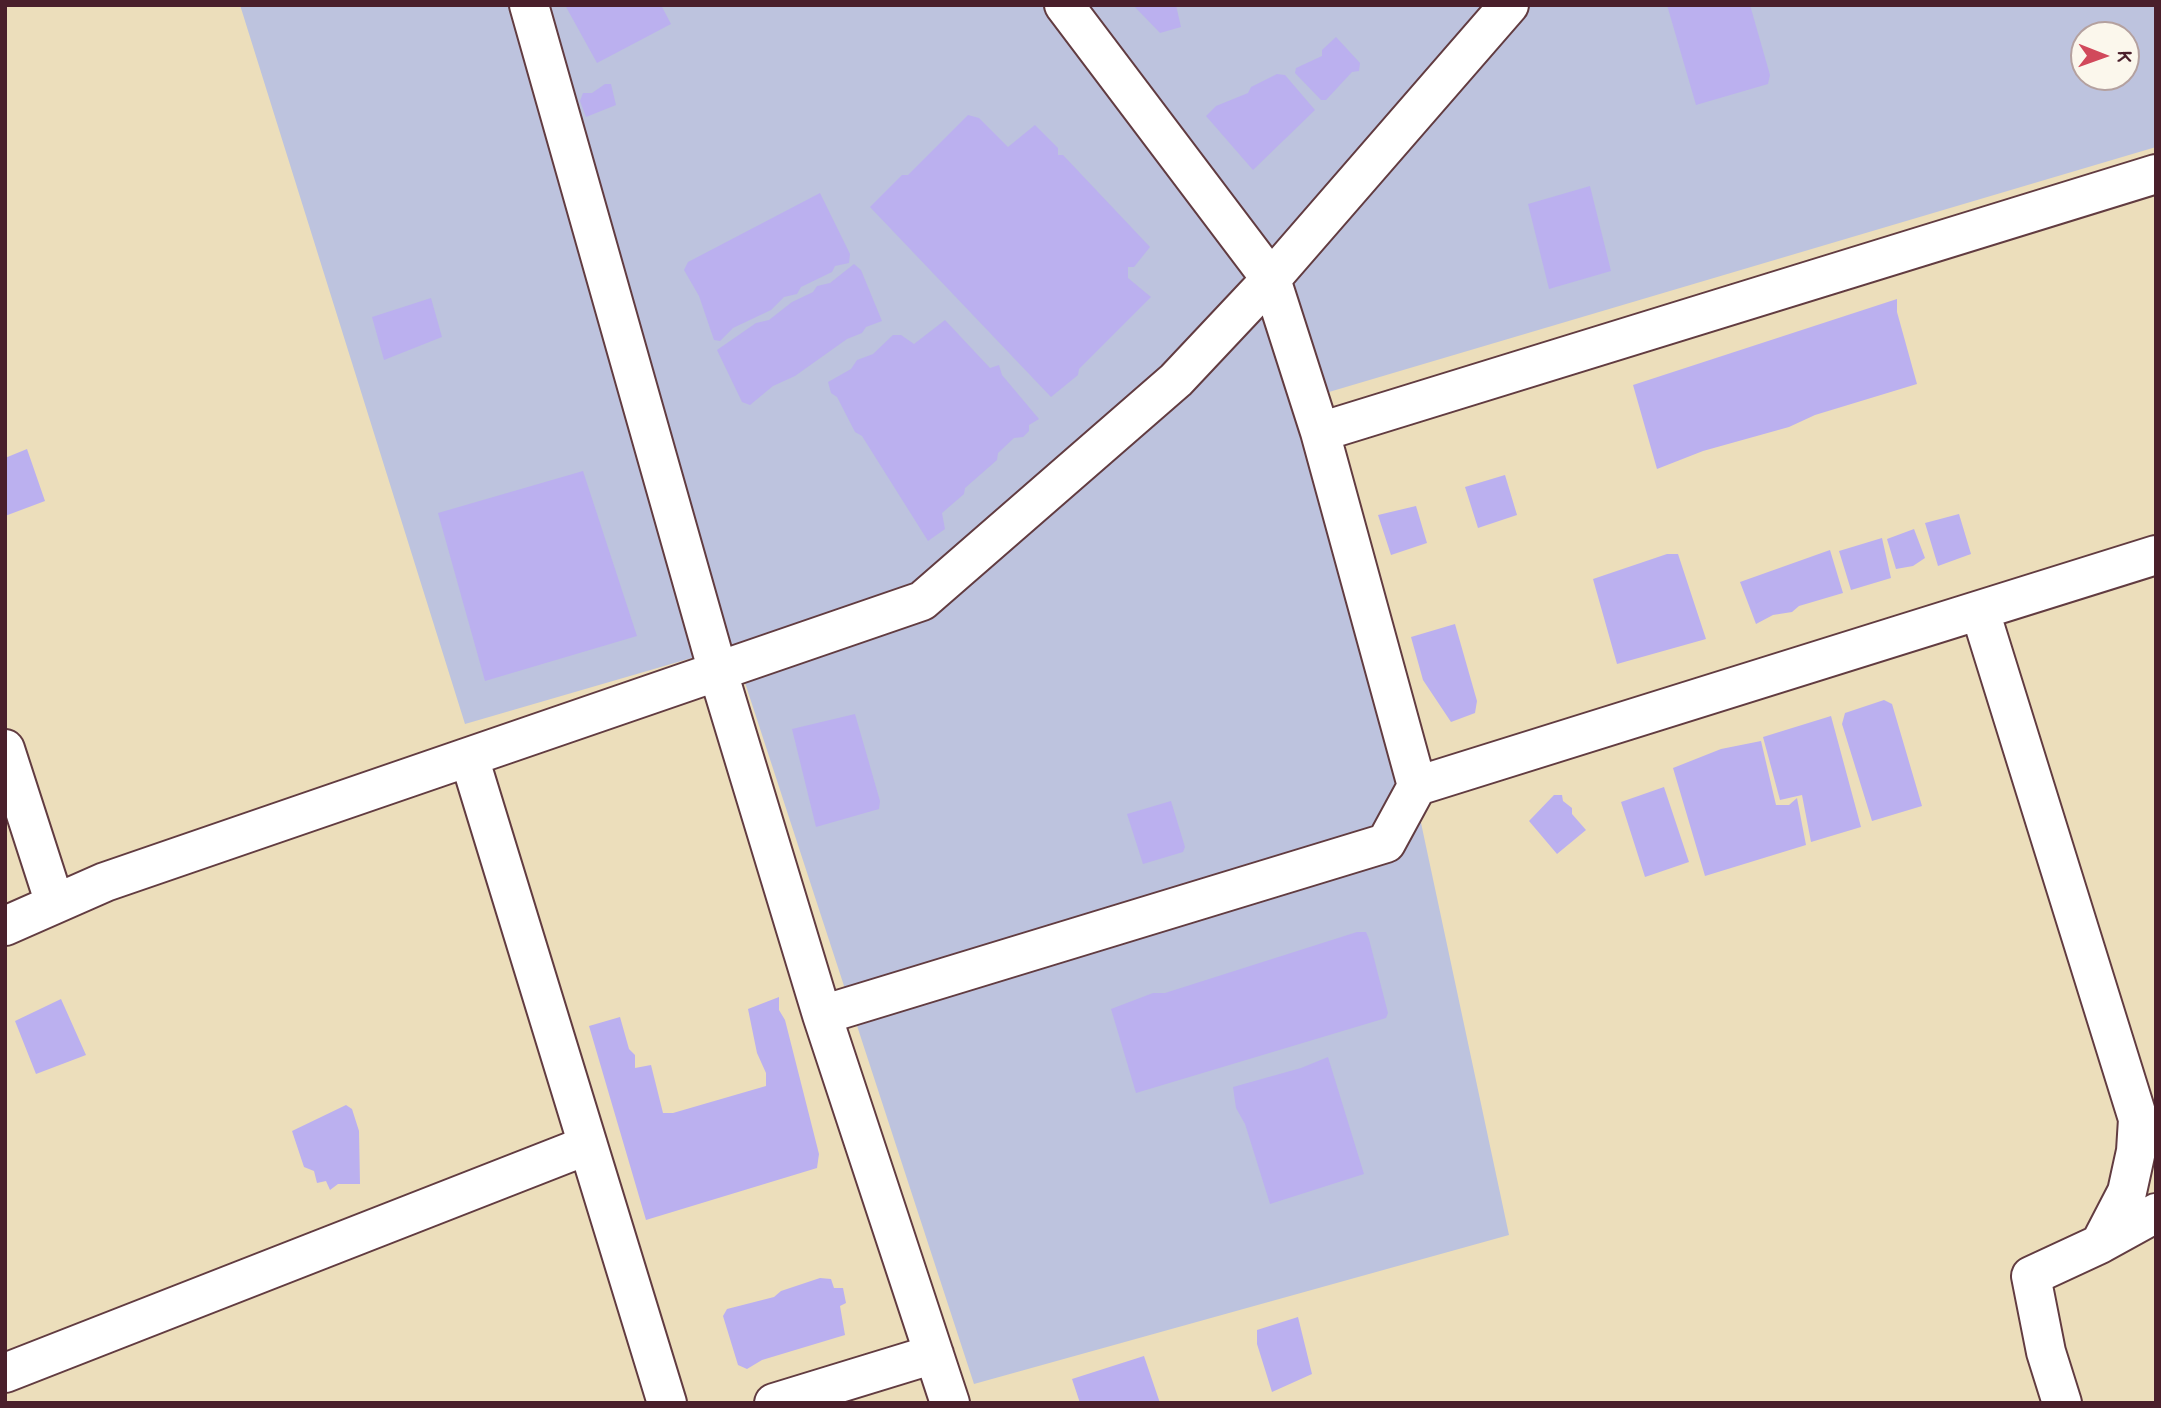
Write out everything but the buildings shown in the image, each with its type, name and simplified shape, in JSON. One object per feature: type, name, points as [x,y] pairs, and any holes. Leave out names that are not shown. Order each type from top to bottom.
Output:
[{"type":"street","points":[[529,5],[718,672],[822,1015],[950,1403]]},
{"type":"street","points":[[822,1015],[1386,843],[1417,786],[1320,432],[1271,279],[1064,5]]},
{"type":"street","points":[[5,926],[105,882],[922,601],[1176,380],[1271,279],[1509,5]]},
{"type":"street","points":[[1320,432],[2156,174]]},
{"type":"street","points":[[1417,786],[2156,555]]},
{"type":"street","points":[[1980,611],[2138,1119],[2136,1151],[2127,1192],[2100,1244]]},
{"type":"street","points":[[5,749],[55,904]]},
{"type":"street","points":[[469,757],[667,1403]]},
{"type":"street","points":[[5,1373],[588,1145]]},
{"type":"street","points":[[2062,1403],[2046,1352],[2031,1276],[2100,1244],[2156,1213]]},
{"type":"street","points":[[774,1403],[934,1354]]},
{"type":"shaded area","points":[[240,5],[2156,5],[2156,147],[1329,392],[1509,1235],[974,1384],[733,646],[465,724]]}]
